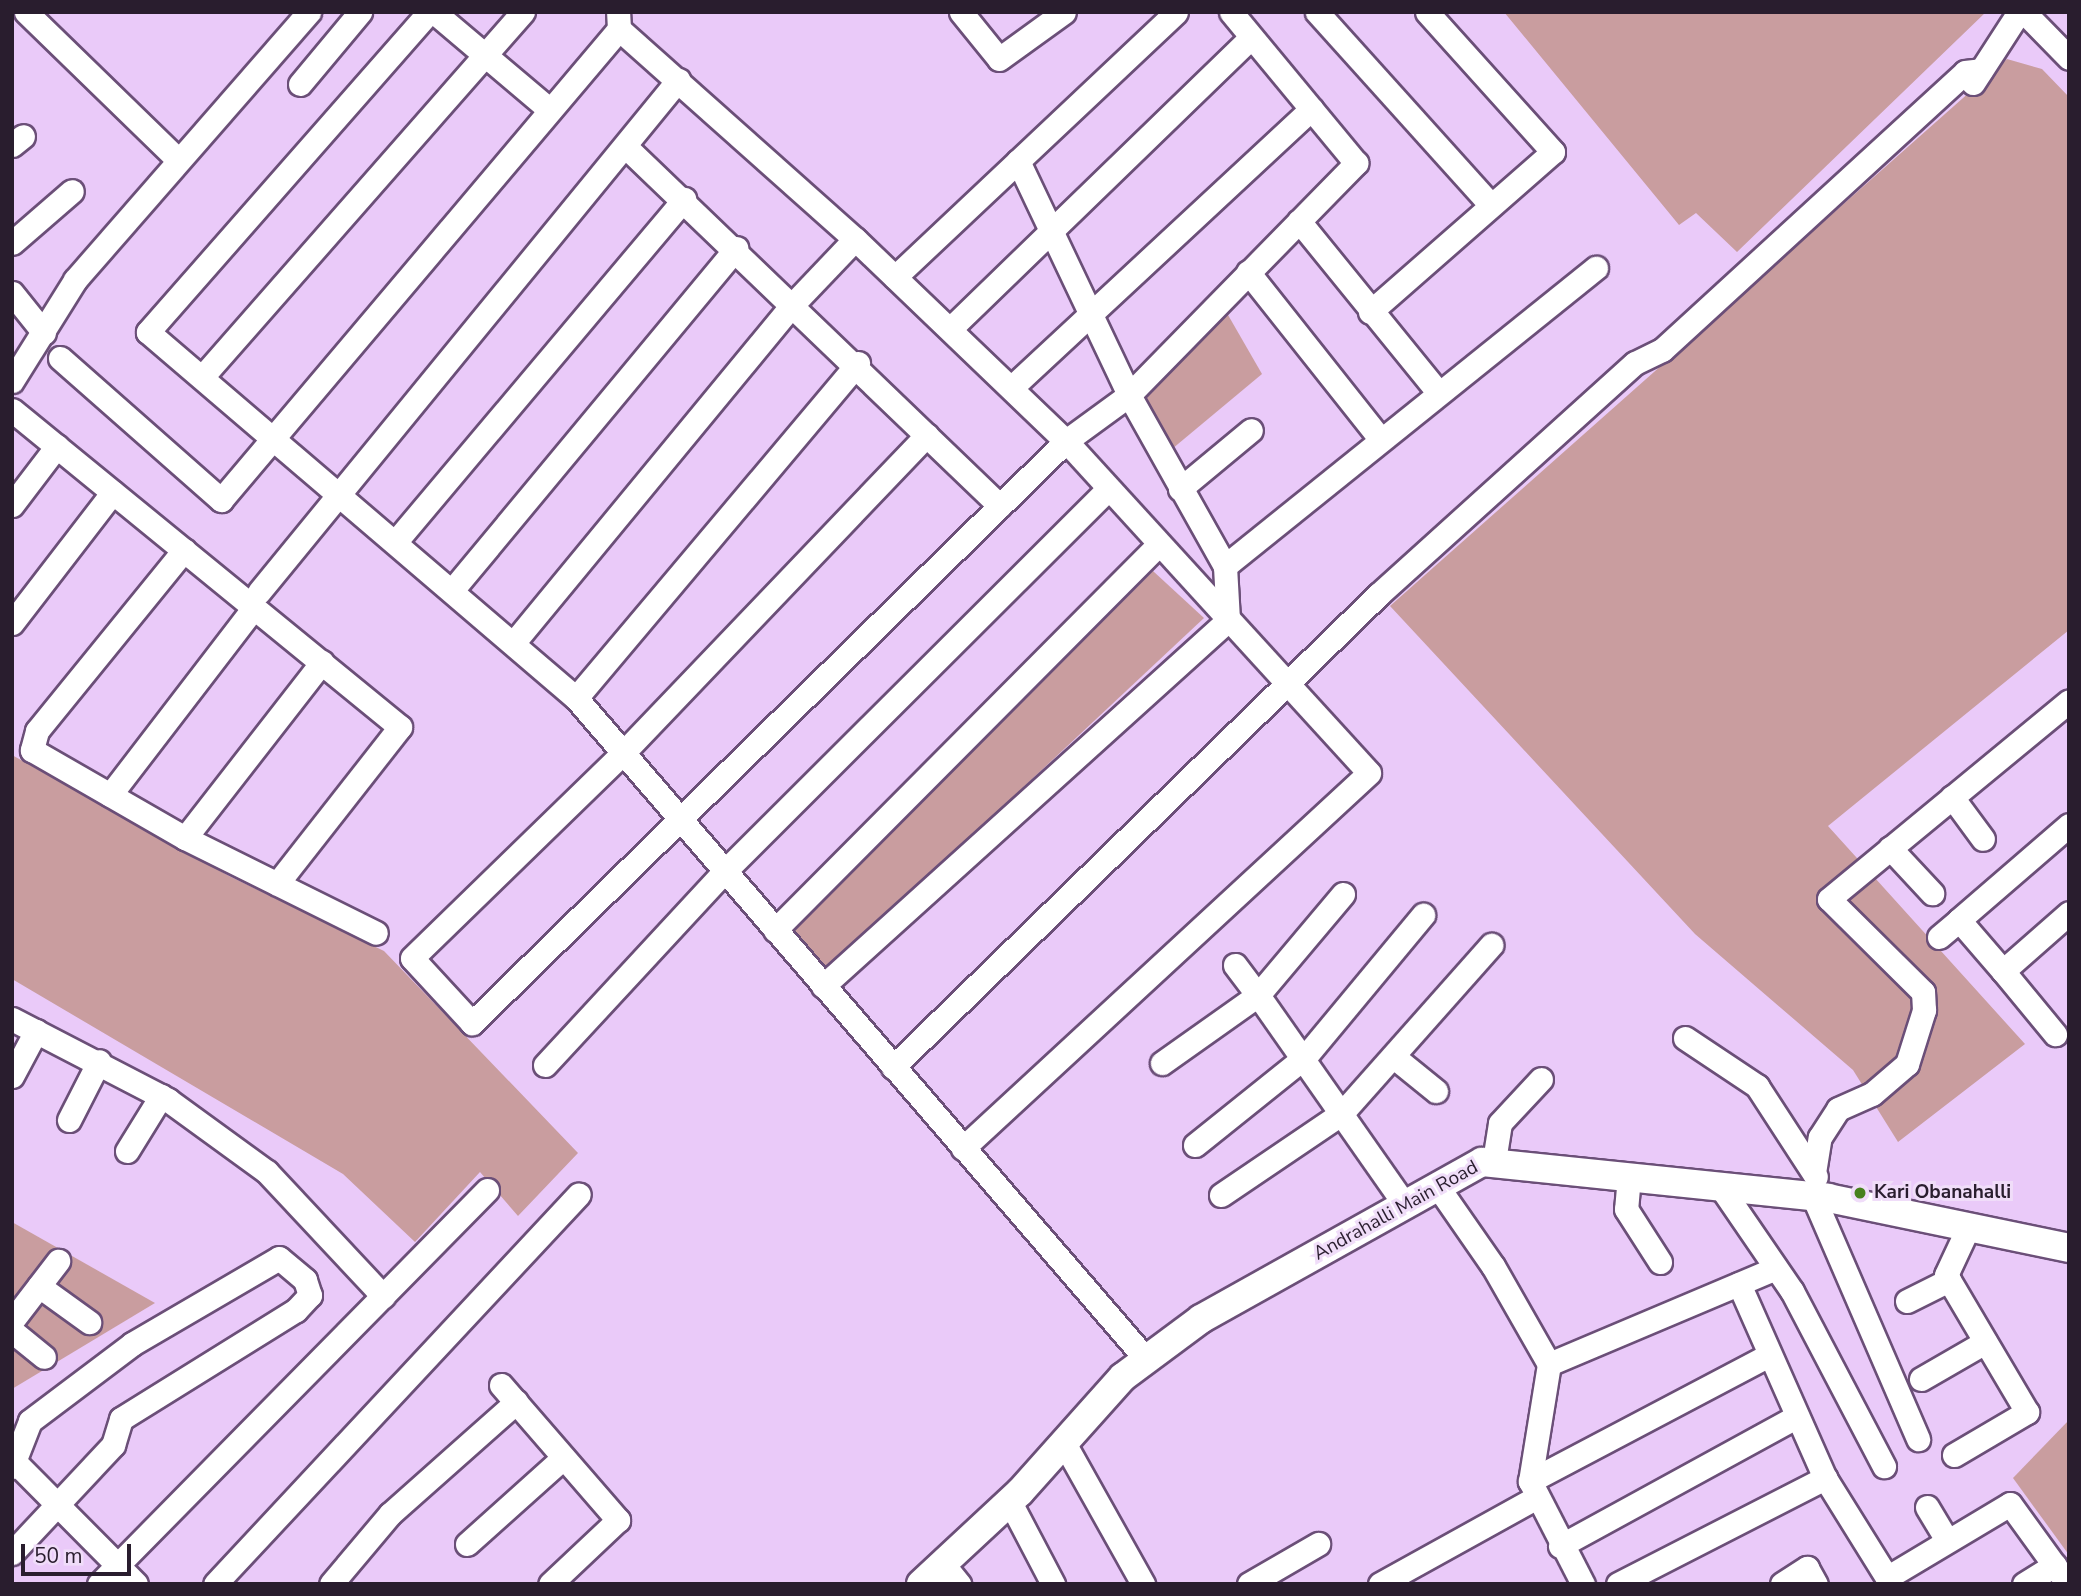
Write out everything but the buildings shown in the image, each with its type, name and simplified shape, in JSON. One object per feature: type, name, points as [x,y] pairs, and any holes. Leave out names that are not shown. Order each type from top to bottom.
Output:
[{"type":"main road","name":"Andrahalli Main Road","points":[[921,1584],[951,1574],[1010,1502],[1146,1359],[1201,1319],[1405,1206],[1471,1166],[1494,1161],[1720,1186],[1818,1189],[1968,1228],[2069,1248]]},
{"type":"street","points":[[26,12],[178,160]]},
{"type":"street","points":[[12,381],[75,280],[309,12]]},
{"type":"street","points":[[300,84],[360,12]]},
{"type":"street","points":[[550,110],[432,12],[148,332],[454,588],[576,698],[723,873],[1146,1359]]},
{"type":"street","points":[[203,376],[486,58],[523,12]]},
{"type":"street","points":[[961,12],[999,58],[1064,12]]},
{"type":"street","points":[[895,277],[1176,12]]},
{"type":"street","points":[[927,435],[622,754],[412,958],[472,1023],[681,822],[1066,441],[1129,396],[1356,163],[1231,12]]},
{"type":"street","points":[[1317,12],[1491,205]]},
{"type":"street","points":[[1370,312],[1553,152],[1427,12]]},
{"type":"street","points":[[893,1067],[1635,363],[1662,350],[1965,72],[1981,70],[2022,12],[2069,58]]},
{"type":"street","points":[[60,358],[221,500],[276,441],[550,110],[620,16],[678,80],[855,239],[1066,441],[1369,773],[963,1148]]},
{"type":"street","points":[[950,329],[1050,236],[1251,37]]},
{"type":"street","points":[[110,795],[340,493],[626,147],[678,80]]},
{"type":"street","points":[[1010,388],[1311,109]]},
{"type":"street","points":[[626,147],[858,363],[1000,506]]},
{"type":"street","points":[[1018,161],[1050,236],[1129,396],[1225,566],[1228,620]]},
{"type":"street","points":[[12,243],[72,191]]},
{"type":"street","points":[[397,540],[684,199]]},
{"type":"street","points":[[1299,221],[1370,312],[1437,391]]},
{"type":"street","points":[[515,641],[794,303],[855,239]]},
{"type":"street","points":[[454,588],[736,248]]},
{"type":"street","points":[[1225,566],[1379,437],[1597,268]]},
{"type":"street","points":[[1248,272],[1379,437]]},
{"type":"street","points":[[12,293],[44,333]]},
{"type":"street","points":[[576,698],[858,363]]},
{"type":"street","points":[[12,410],[184,550],[257,600],[321,662],[400,727],[277,884]]},
{"type":"street","points":[[1180,489],[1251,430]]},
{"type":"street","points":[[12,505],[57,446]]},
{"type":"street","points":[[545,1065],[723,873],[1108,489]]},
{"type":"street","points":[[12,623],[113,492]]},
{"type":"street","points":[[775,930],[1159,544]]},
{"type":"street","points":[[184,550],[30,743],[110,795],[185,838],[376,933]]},
{"type":"street","points":[[824,986],[1228,620]]},
{"type":"street","points":[[185,838],[321,662]]},
{"type":"street","points":[[1818,1189],[1820,1137],[1838,1109],[1872,1094],[1907,1064],[1924,1010],[1923,992],[1829,899],[2067,705]]},
{"type":"street","points":[[1952,797],[1983,839]]},
{"type":"street","points":[[1939,937],[2069,825]]},
{"type":"street","points":[[1890,848],[1932,893]]},
{"type":"street","points":[[1162,1063],[1258,995],[1343,894]]},
{"type":"street","points":[[1195,1145],[1305,1056],[1423,915]]},
{"type":"street","points":[[1959,920],[2055,1034]]},
{"type":"street","points":[[2003,971],[2067,920]]},
{"type":"street","points":[[1221,1195],[1342,1113],[1491,945]]},
{"type":"street","points":[[1236,965],[1305,1056],[1405,1206]]},
{"type":"street","points":[[12,1019],[99,1061],[161,1096],[267,1172],[383,1296]]},
{"type":"street","points":[[12,1076],[36,1031]]},
{"type":"street","points":[[1685,1038],[1757,1086],[1818,1189],[1918,1439]]},
{"type":"street","points":[[1394,1057],[1436,1091]]},
{"type":"street","points":[[69,1120],[99,1061]]},
{"type":"street","points":[[1494,1161],[1500,1123],[1541,1079]]},
{"type":"street","points":[[127,1151],[161,1096]]},
{"type":"street","points":[[1629,1176],[1626,1209],[1660,1262]]},
{"type":"street","points":[[1720,1186],[1776,1268],[1885,1466]]},
{"type":"street","points":[[1438,1187],[1493,1266],[1549,1364],[1533,1490],[1578,1582]]},
{"type":"street","points":[[99,1584],[487,1189]]},
{"type":"street","points":[[215,1584],[579,1194]]},
{"type":"street","points":[[1907,1301],[1949,1280],[1968,1228]]},
{"type":"street","points":[[12,1553],[57,1508],[113,1445],[121,1419],[296,1310],[310,1288],[286,1260],[253,1270],[132,1344],[16,1429],[14,1465],[57,1508],[136,1584]]},
{"type":"street","points":[[12,1321],[58,1261]]},
{"type":"street","points":[[1549,1364],[1776,1268]]},
{"type":"street","points":[[1949,1280],[2027,1412],[1954,1455]]},
{"type":"street","points":[[1739,1284],[1825,1478],[1890,1581],[1947,1540],[2010,1504],[2061,1574],[2024,1584]]},
{"type":"street","points":[[39,1286],[89,1322]]},
{"type":"street","points":[[12,1331],[44,1357]]},
{"type":"street","points":[[1921,1379],[1985,1342]]},
{"type":"street","points":[[1380,1584],[1533,1490],[1769,1354]]},
{"type":"street","points":[[331,1584],[390,1514],[508,1393],[618,1521],[550,1584]]},
{"type":"street","points":[[1560,1546],[1797,1416]]},
{"type":"street","points":[[1064,1443],[1143,1584]]},
{"type":"street","points":[[467,1545],[563,1458]]},
{"type":"street","points":[[1618,1584],[1825,1478]]},
{"type":"street","points":[[1010,1502],[1053,1584]]},
{"type":"street","points":[[1927,1507],[1947,1540]]},
{"type":"street","points":[[1249,1584],[1318,1544]]},
{"type":"street","points":[[1782,1584],[1807,1568],[1816,1584]]},
{"type":"shaded area","points":[[1504,12],[1986,12],[1737,252],[1696,213],[1679,225]]},
{"type":"shaded area","points":[[2007,59],[2042,69],[2069,97],[2069,630],[1828,826],[2025,1044],[1898,1142],[1853,1070],[1695,934],[1390,606]]},
{"type":"shaded area","points":[[1224,308],[1262,374],[1166,454],[1142,394]]},
{"type":"shaded area","points":[[1153,571],[1204,618],[825,973],[788,932]]},
{"type":"shaded area","points":[[12,755],[229,876],[384,951],[578,1153],[518,1216],[480,1172],[415,1242],[343,1174],[12,979]]},
{"type":"shaded area","points":[[12,1222],[155,1303],[12,1389]]},
{"type":"shaded area","points":[[2069,1420],[2069,1555],[2013,1478]]},
{"type":"place","name":"Kari Obanahalli","points":[[1860,1193]]}]
